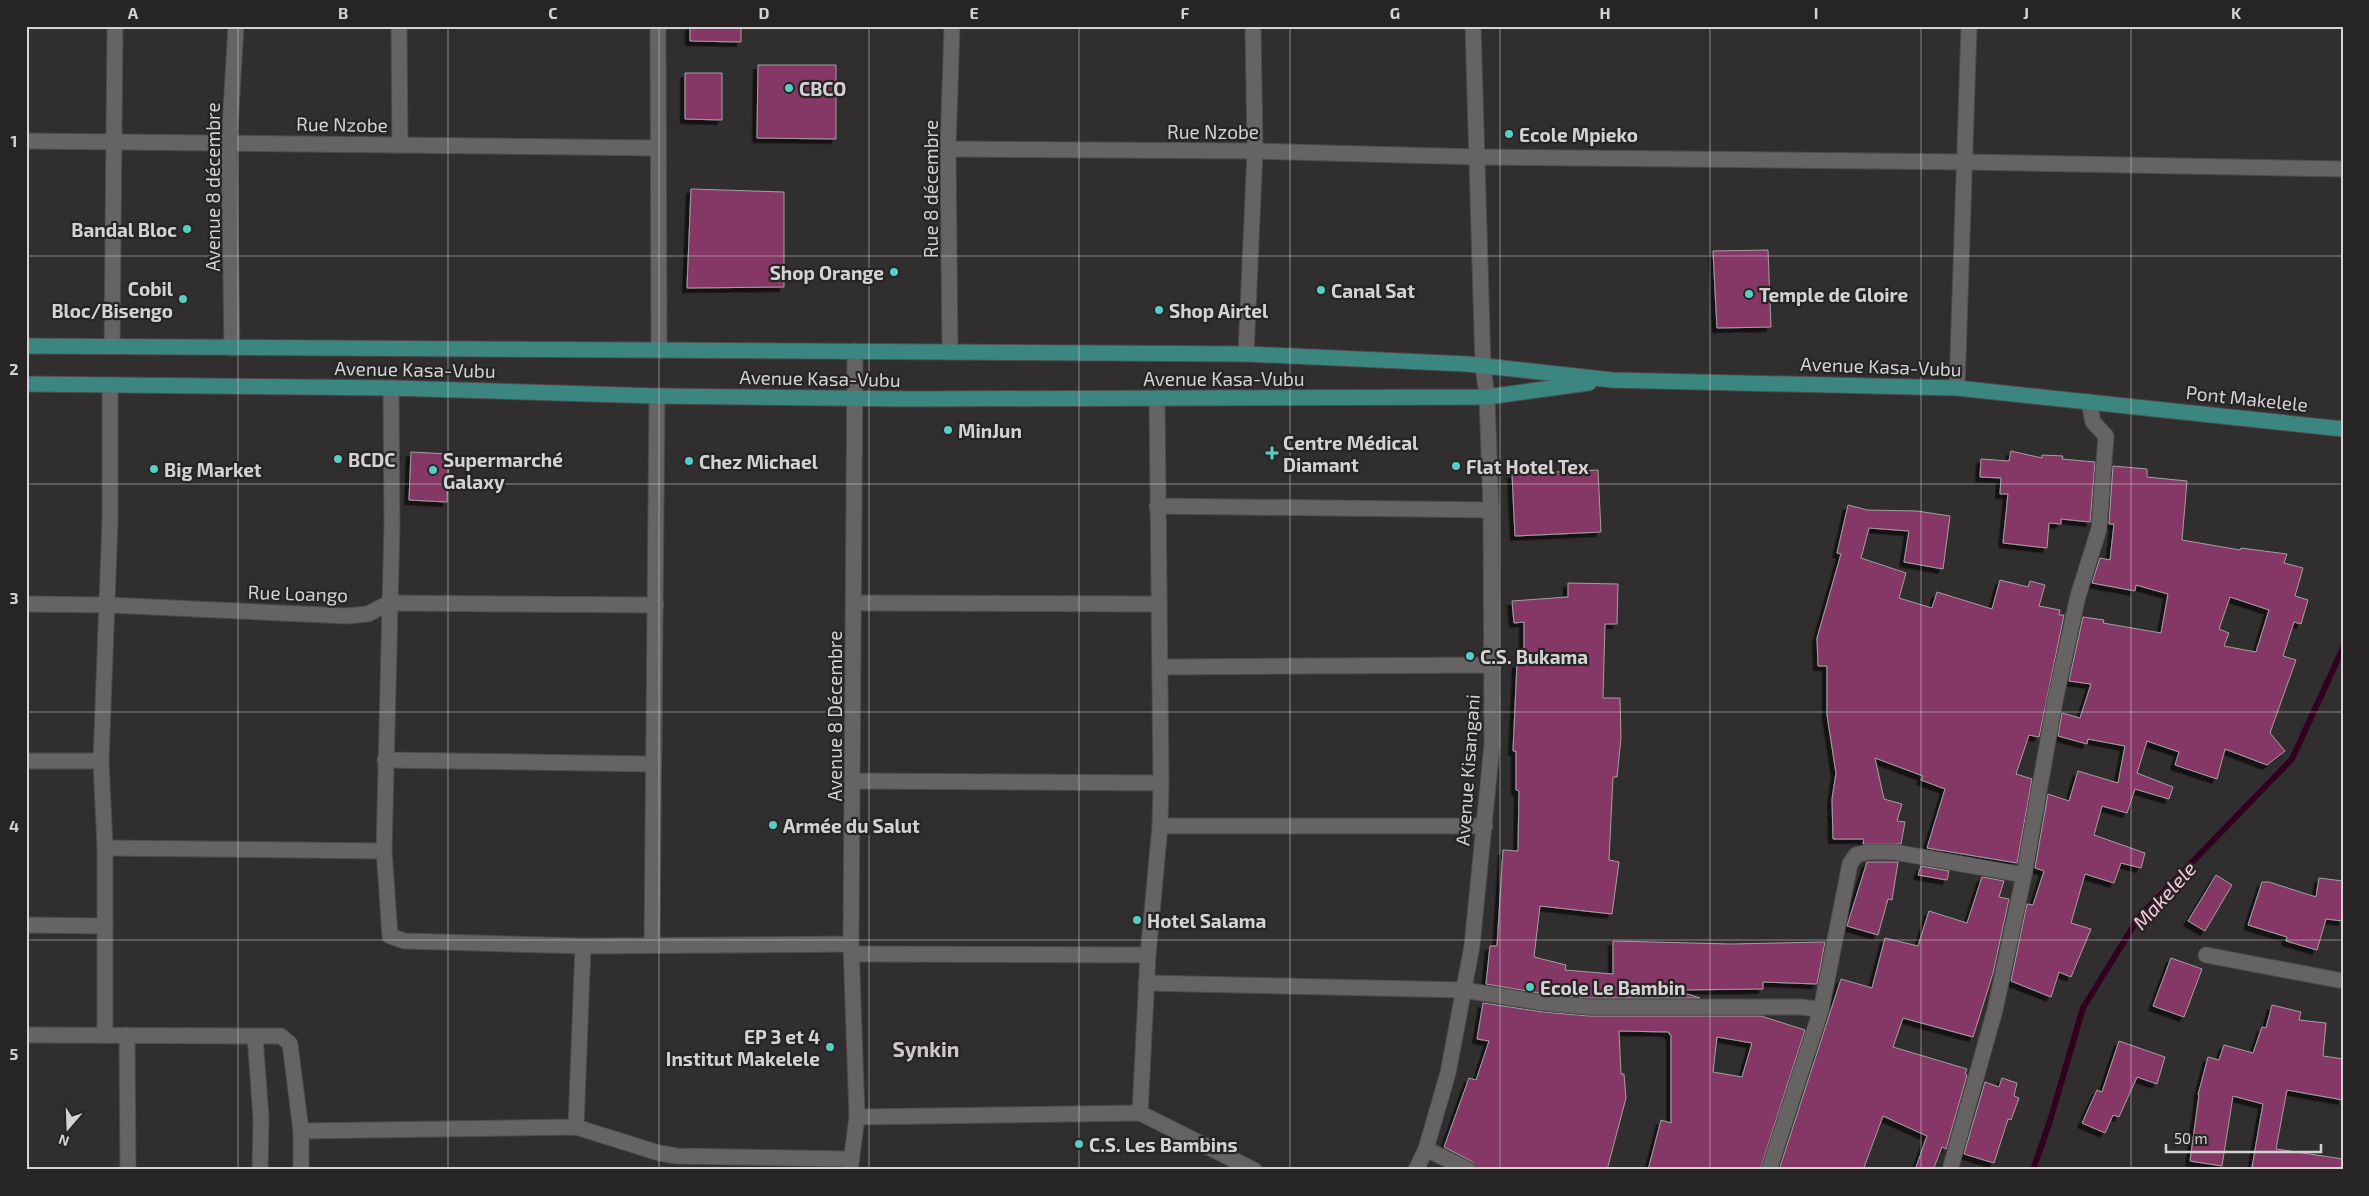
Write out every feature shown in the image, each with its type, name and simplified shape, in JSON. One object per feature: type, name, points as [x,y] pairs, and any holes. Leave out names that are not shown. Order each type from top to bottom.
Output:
[{"type":"main road","name":"Avenue Kasa-Vubu","points":[[26,346],[1246,354],[1483,366],[1612,380],[1957,388],[2148,408]]},
{"type":"main road","name":"Avenue Kasa-Vubu","points":[[26,384],[392,388],[657,396],[854,399],[1487,397],[1612,380]]},
{"type":"main road","name":"Pont Makelele","points":[[2148,408],[2343,429]]},
{"type":"street","points":[[112,347],[115,26]]},
{"type":"street","name":"Avenue 8 décembre","points":[[232,348],[229,143],[236,26]]},
{"type":"street","points":[[399,26],[400,145]]},
{"type":"street","points":[[658,26],[659,350]]},
{"type":"street","name":"Rue 8 décembre","points":[[950,352],[948,149],[952,26]]},
{"type":"street","points":[[1246,354],[1255,150],[1253,26]]},
{"type":"street","name":"Avenue Kisangani","points":[[1416,1170],[1426,1149],[1448,1073],[1472,946],[1492,745],[1491,510],[1487,397],[1483,366],[1473,26]]},
{"type":"street","points":[[1957,388],[1966,162],[1969,26]]},
{"type":"street","name":"Rue Nzobe","points":[[26,141],[657,148]]},
{"type":"street","name":"Rue Nzobe","points":[[948,149],[1255,150],[1478,157],[1966,162],[2343,170]]},
{"type":"street","name":"Avenue 8 Décembre","points":[[851,1164],[856,1117],[851,949],[854,781],[855,351]]},
{"type":"street","points":[[105,1035],[105,848],[101,761],[108,605],[110,386]]},
{"type":"street","points":[[392,388],[390,603],[384,851],[388,930],[390,936],[396,940],[583,946],[652,945],[1148,955]]},
{"type":"street","points":[[652,945],[652,764],[656,605],[657,396]]},
{"type":"street","points":[[1140,1113],[1146,983],[1160,826],[1161,667],[1157,506],[1157,398]]},
{"type":"street","points":[[1955,1169],[1995,1010],[2024,875],[2055,701],[2076,605],[2099,529],[2106,436],[2093,422],[2089,402]]},
{"type":"street","points":[[1157,506],[1491,510]]},
{"type":"street","name":"Rue Loango","points":[[26,604],[108,605],[346,616],[368,614],[390,603],[656,605]]},
{"type":"street","points":[[854,604],[1159,604]]},
{"type":"street","points":[[1161,667],[1493,665]]},
{"type":"street","points":[[26,760],[101,761]]},
{"type":"street","points":[[385,760],[652,764]]},
{"type":"street","points":[[854,781],[1161,783]]},
{"type":"street","points":[[1160,826],[1485,826]]},
{"type":"street","points":[[105,848],[384,851]]},
{"type":"street","points":[[1769,1170],[1821,1010],[1850,864],[1856,854],[1894,852],[2024,875]]},
{"type":"street","points":[[26,925],[105,926]]},
{"type":"street","points":[[576,1128],[583,946]]},
{"type":"street","points":[[2206,955],[2343,981]]},
{"type":"street","points":[[1146,983],[1464,990],[1566,1005],[1802,1007],[1821,1010]]},
{"type":"street","points":[[26,1035],[281,1036],[290,1044],[302,1131],[301,1170]]},
{"type":"street","points":[[126,1035],[128,1170]]},
{"type":"street","points":[[255,1036],[260,1118],[260,1170]]},
{"type":"street","points":[[856,1117],[1140,1113],[1254,1170]]},
{"type":"street","points":[[302,1131],[576,1128],[659,1153],[676,1156],[851,1164]]},
{"type":"street","points":[[1426,1149],[1469,1170]]},
{"type":"building","points":[[690,26],[741,26],[741,42],[690,41]]},
{"type":"building","name":"CBCO","points":[[758,65],[836,65],[836,139],[757,138]]},
{"type":"building","points":[[685,73],[722,73],[722,120],[685,119]]},
{"type":"building","points":[[691,189],[784,192],[784,287],[687,288]]},
{"type":"building","points":[[1768,250],[1771,327],[1717,328],[1713,251]]},
{"type":"building","points":[[2011,451],[2042,458],[2042,455],[2063,456],[2062,459],[2095,462],[2090,522],[2061,519],[2061,524],[2049,523],[2047,548],[2003,543],[2008,494],[2000,494],[2001,478],[1980,477],[1981,459],[2009,461]]},
{"type":"building","points":[[411,452],[449,454],[447,502],[409,500]]},
{"type":"building","points":[[2113,466],[2147,469],[2147,477],[2187,481],[2182,540],[2240,550],[2241,548],[2287,554],[2284,563],[2303,568],[2295,596],[2308,600],[2301,624],[2294,622],[2283,656],[2296,660],[2270,733],[2285,751],[2267,765],[2225,749],[2217,779],[2175,765],[2179,752],[2147,741],[2137,773],[2173,787],[2169,799],[2135,789],[2127,813],[2102,806],[2094,835],[2145,853],[2141,868],[2121,863],[2114,883],[2085,874],[2071,923],[2091,929],[2071,977],[2059,972],[2051,997],[2011,981],[2027,904],[2033,905],[2044,871],[2035,868],[2048,794],[2069,801],[2078,771],[2118,783],[2125,746],[2088,739],[2087,744],[2058,736],[2062,713],[2080,718],[2091,684],[2069,681],[2083,617],[2104,620],[2103,623],[2161,633],[2168,594],[2136,585],[2135,591],[2092,583],[2100,558],[2110,560],[2114,524],[2109,524]],"holes":[[[2230,597],[2269,610],[2256,652],[2224,646],[2229,633],[2219,629]]]},
{"type":"building","points":[[1598,470],[1601,532],[1515,536],[1512,474]]},
{"type":"building","points":[[1848,505],[1867,510],[1917,511],[1950,516],[1943,569],[1904,562],[1909,531],[1869,528],[1861,558],[1906,573],[1899,598],[1932,608],[1937,592],[1992,609],[2000,580],[2028,587],[2030,581],[2045,585],[2039,606],[2060,610],[2059,615],[2064,615],[2039,737],[2029,735],[2016,774],[2032,779],[2017,863],[1927,848],[1945,789],[1921,780],[1923,776],[1875,758],[1884,799],[1902,804],[1897,821],[1905,822],[1901,844],[1863,844],[1864,839],[1833,839],[1832,799],[1836,773],[1827,715],[1827,666],[1818,666],[1817,638],[1841,554],[1837,553]]},
{"type":"building","points":[[1568,583],[1618,584],[1617,624],[1605,624],[1603,698],[1620,698],[1621,738],[1617,777],[1613,777],[1609,860],[1619,862],[1612,914],[1540,906],[1534,957],[1566,965],[1565,970],[1613,974],[1613,941],[1731,944],[1825,942],[1817,984],[1763,982],[1763,989],[1675,990],[1700,998],[1590,998],[1545,994],[1486,984],[1490,946],[1497,946],[1503,850],[1518,851],[1519,791],[1516,790],[1516,751],[1513,751],[1517,663],[1524,663],[1524,622],[1514,623],[1512,601],[1568,597]]},
{"type":"building","points":[[1867,862],[1898,862],[1892,900],[1888,899],[1878,935],[1847,926]]},
{"type":"building","points":[[1921,866],[1949,871],[1947,880],[1918,875]]},
{"type":"building","points":[[2216,875],[2232,885],[2205,931],[2188,921]]},
{"type":"building","points":[[1982,877],[2004,881],[1999,897],[2009,899],[1993,973],[1973,1037],[1903,1018],[1893,1047],[1967,1069],[1965,1074],[1967,1075],[1946,1149],[1942,1147],[1933,1170],[1915,1170],[1927,1136],[1883,1116],[1863,1170],[1779,1170],[1841,979],[1872,988],[1885,938],[1918,946],[1929,911],[1967,923]]},
{"type":"building","points":[[2319,878],[2343,881],[2343,921],[2326,919],[2317,950],[2286,941],[2287,937],[2248,925],[2262,882],[2269,882],[2316,897]]},
{"type":"building","points":[[2171,958],[2202,969],[2184,1017],[2153,1006]]},
{"type":"building","points":[[1483,1003],[1543,1012],[1589,1016],[1761,1016],[1805,1030],[1760,1170],[1648,1170],[1661,1120],[1671,1123],[1671,1035],[1669,1032],[1619,1031],[1621,1074],[1624,1074],[1626,1098],[1607,1170],[1478,1170],[1473,1162],[1444,1147],[1469,1078],[1476,1080],[1489,1041],[1477,1039]],"holes":[[[1717,1037],[1752,1043],[1742,1077],[1713,1072]]]},
{"type":"building","points":[[2272,1005],[2301,1012],[2299,1020],[2326,1023],[2323,1056],[2343,1059],[2343,1100],[2287,1090],[2276,1149],[2343,1159],[2343,1170],[2265,1170],[2252,1167],[2263,1104],[2233,1096],[2222,1166],[2190,1161],[2198,1095],[2208,1057],[2219,1060],[2224,1045],[2253,1053],[2262,1027],[2266,1028]]},
{"type":"building","points":[[2119,1041],[2165,1057],[2157,1084],[2137,1077],[2119,1117],[2113,1115],[2105,1133],[2082,1123],[2097,1090],[2102,1092]]},
{"type":"building","points":[[2002,1078],[2017,1083],[2014,1096],[2019,1098],[2011,1120],[2008,1119],[1994,1163],[1964,1154],[1985,1082],[1999,1087]]},
{"type":"waterway","name":"Makelele","points":[[2033,1170],[2049,1124],[2083,1008],[2139,917],[2292,759],[2343,648]]},
{"type":"place","name":"CBCO","points":[[789,88]]},
{"type":"place","name":"Ecole Mpieko","points":[[1509,134]]},
{"type":"place","name":"Bandal Bloc","points":[[187,229]]},
{"type":"place","name":"Shop Orange","points":[[894,272]]},
{"type":"place","name":"Canal Sat","points":[[1321,290]]},
{"type":"place","name":"Temple de Gloire","points":[[1749,294]]},
{"type":"place","name":"Cobil Bloc/Bisengo","points":[[183,299]]},
{"type":"place","name":"Shop Airtel","points":[[1159,310]]},
{"type":"place","name":"MinJun","points":[[948,430]]},
{"type":"place","name":"Centre Médical Diamant","points":[[1272,453]]},
{"type":"place","name":"BCDC","points":[[338,459]]},
{"type":"place","name":"Chez Michael","points":[[689,461]]},
{"type":"place","name":"Flat Hotel Tex","points":[[1456,466]]},
{"type":"place","name":"Big Market","points":[[154,469]]},
{"type":"place","name":"Supermarché Galaxy","points":[[433,470]]},
{"type":"place","name":"C.S. Bukama","points":[[1470,656]]},
{"type":"place","name":"Armée du Salut","points":[[773,825]]},
{"type":"place","name":"Hotel Salama","points":[[1137,920]]},
{"type":"place","name":"Ecole Le Bambin","points":[[1530,987]]},
{"type":"place","name":"EP 3 et 4 Institut Makelele","points":[[830,1047]]},
{"type":"place","name":"C.S. Les Bambins","points":[[1079,1144]]},
{"type":"district","name":"Synkin","points":[[926,1048]]}]
